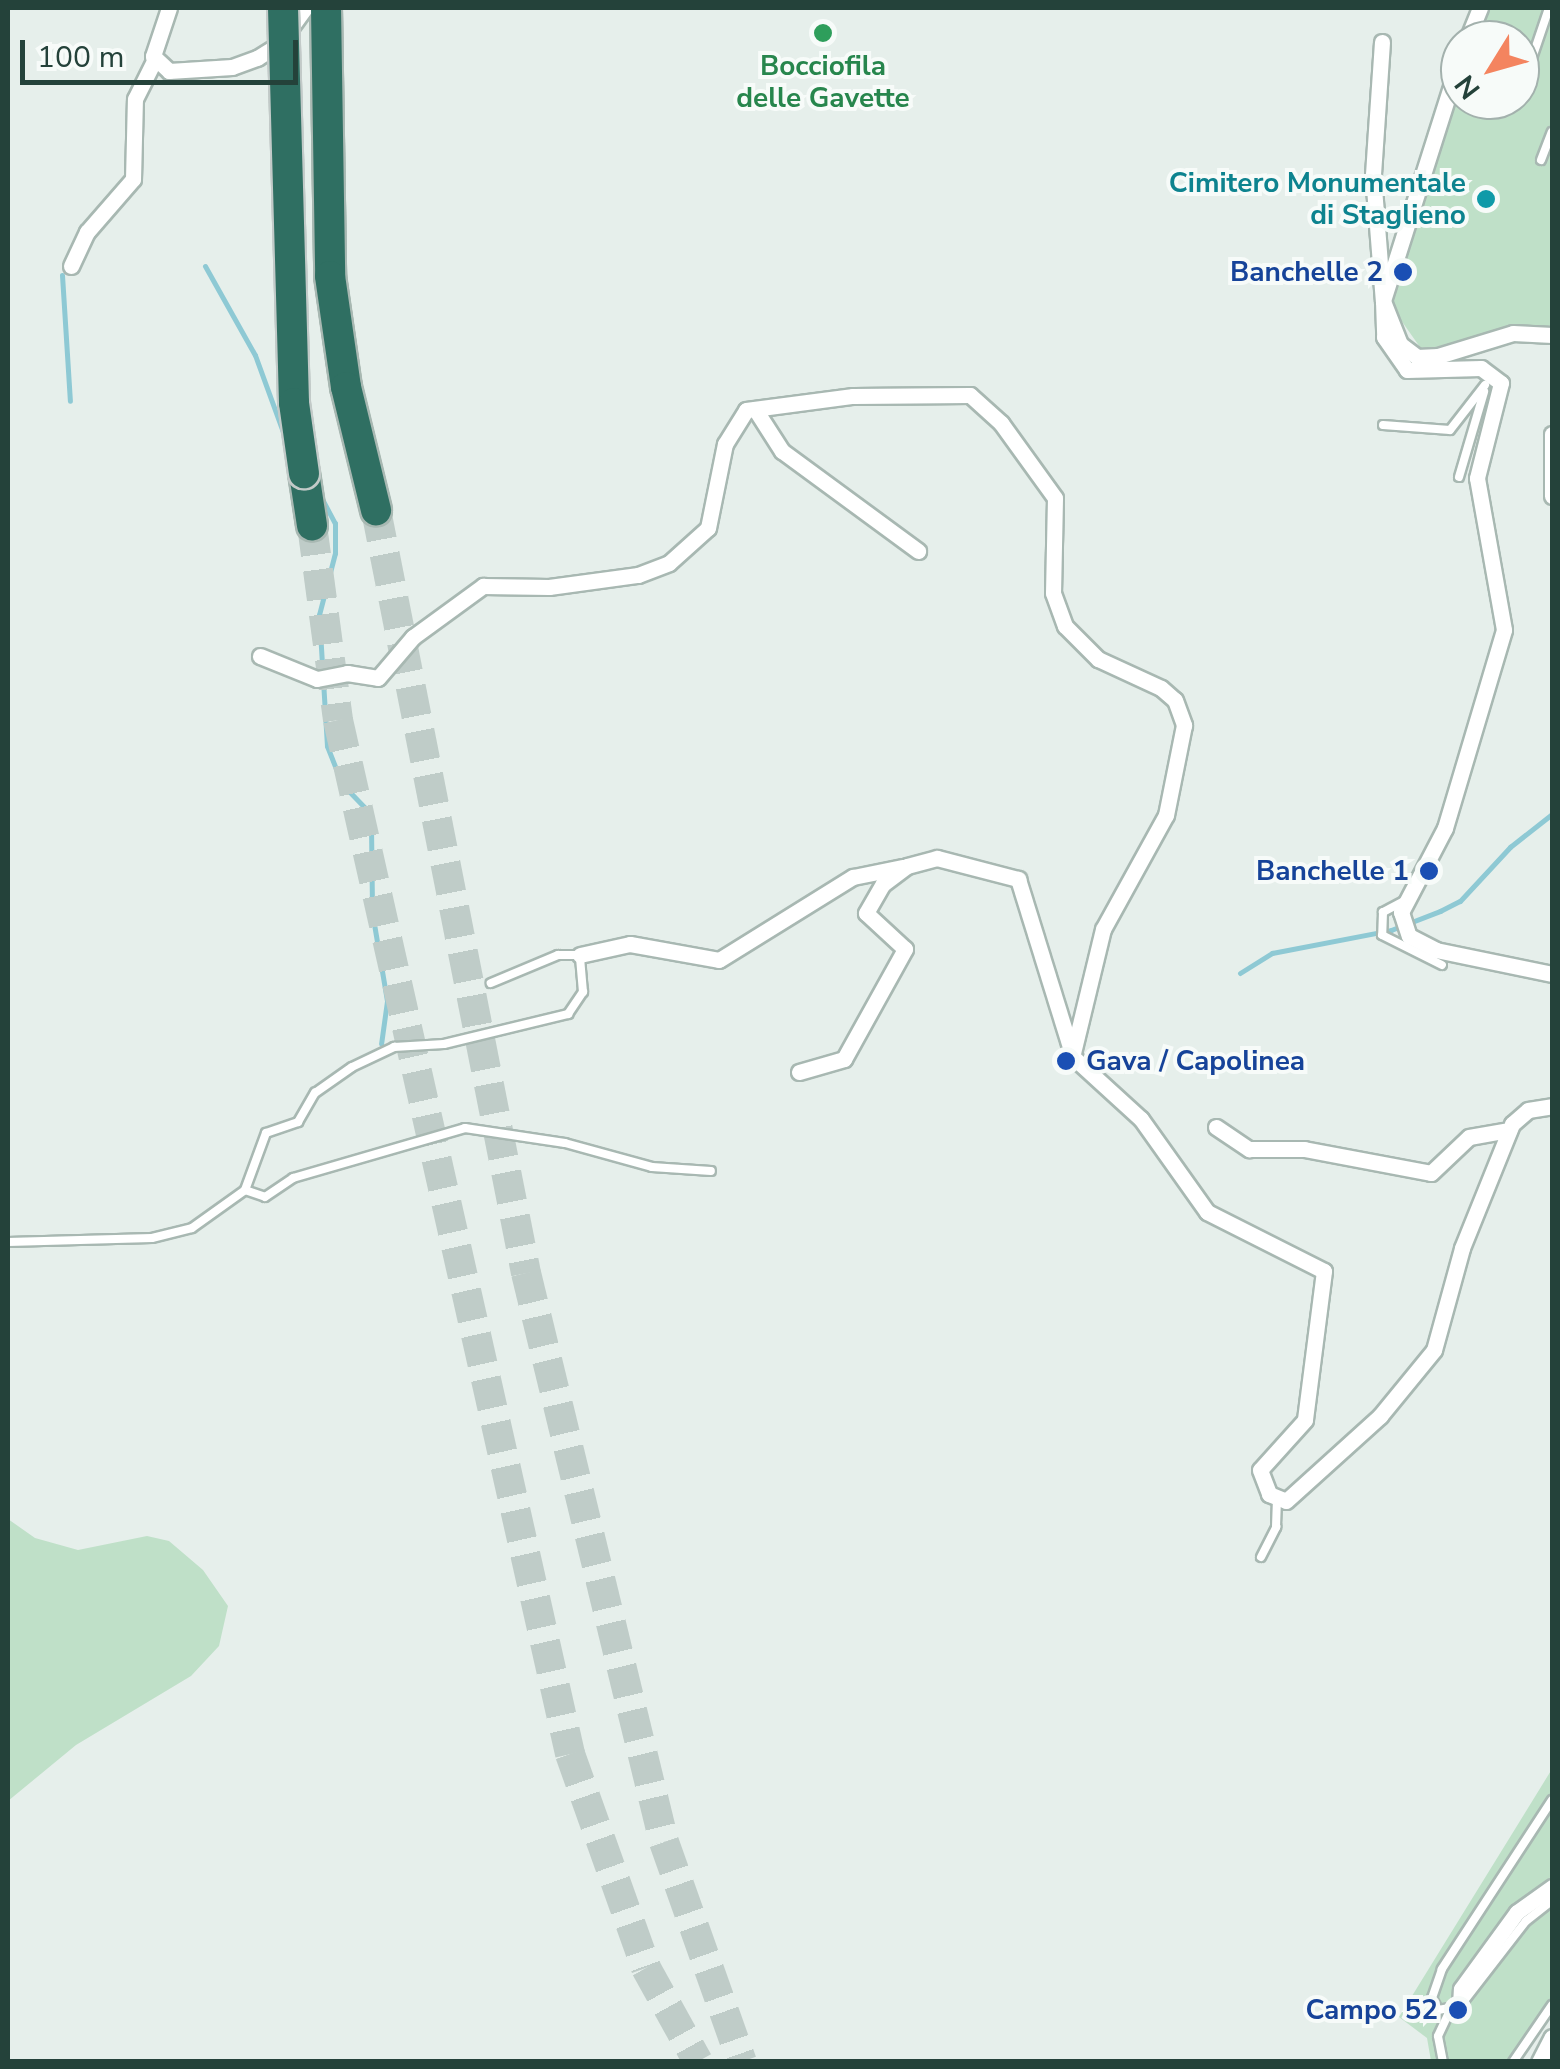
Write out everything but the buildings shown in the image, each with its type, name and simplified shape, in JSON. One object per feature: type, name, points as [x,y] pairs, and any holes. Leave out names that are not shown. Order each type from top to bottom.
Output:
[{"type":"highway","points":[[283,8],[294,402],[312,525]]},
{"type":"highway","points":[[326,8],[330,276],[376,510]]},
{"type":"street","points":[[71,266],[87,232],[133,178],[136,99],[154,62],[170,8]]},
{"type":"street","points":[[154,62],[169,71],[232,67],[278,45],[305,8]]},
{"type":"street","points":[[1382,42],[1373,158],[1384,337],[1407,370],[1481,368],[1501,383],[1476,478],[1504,610],[1502,641],[1445,828],[1404,901],[1403,924],[1414,940],[1552,974]]},
{"type":"street","points":[[1440,120],[1383,301],[1400,344],[1417,357],[1513,334],[1552,335]]},
{"type":"street","points":[[260,656],[317,679],[347,673],[378,678],[414,636],[483,586],[550,587],[638,575],[669,563],[708,528],[730,432],[738,415],[754,409],[853,396],[963,394],[1001,423],[1055,498],[1052,593],[1065,626],[1098,659],[1162,688],[1175,700],[1184,725],[1166,815],[1103,928],[1073,1057]]},
{"type":"street","points":[[754,409],[782,452],[918,551]]},
{"type":"street","points":[[1552,434],[1552,496]]},
{"type":"street","points":[[580,955],[630,944],[719,960],[852,877],[937,858],[1008,875],[1026,890],[1073,1057],[1141,1119],[1207,1212],[1324,1270],[1306,1420],[1260,1470],[1264,1486],[1277,1498],[1295,1499],[1306,1489],[1434,1350],[1462,1248],[1478,1220],[1509,1130],[1528,1110],[1552,1106]]},
{"type":"street","points":[[799,1072],[844,1059],[886,985],[904,944],[870,920],[866,906],[907,866]]},
{"type":"street","points":[[1216,1127],[1249,1149],[1304,1148],[1430,1173],[1461,1142],[1509,1130]]},
{"type":"street","points":[[1454,2009],[1461,1989],[1517,1912],[1552,1888]]},
{"type":"street","points":[[1539,2062],[1552,2036]]},
{"type":"lane","points":[[1540,160],[1552,132]]},
{"type":"lane","points":[[1459,477],[1485,385],[1481,368]]},
{"type":"lane","points":[[1382,425],[1450,430],[1485,385]]},
{"type":"lane","points":[[1404,901],[1383,912],[1382,935],[1442,965]]},
{"type":"lane","points":[[8,1242],[152,1238],[192,1228],[245,1190],[266,1132],[298,1122],[315,1093],[352,1067],[394,1047],[444,1044],[568,1014],[583,992],[580,955],[558,955],[491,984]]},
{"type":"lane","points":[[245,1190],[265,1197],[292,1178],[465,1128],[565,1143],[652,1167],[711,1170]]},
{"type":"lane","points":[[1261,1557],[1276,1527],[1277,1498]]},
{"type":"lane","points":[[1454,2009],[1438,2010],[1432,1998],[1442,1969],[1552,1800]]},
{"type":"lane","points":[[1443,2062],[1438,2036],[1454,2009],[1526,1921],[1552,1901]]},
{"type":"lane","points":[[1513,2062],[1552,2005]]},
{"type":"green space","name":"Cimitero Monumentale di Staglieno","points":[[1484,8],[1552,8],[1552,331],[1532,326],[1422,350],[1391,306],[1393,283],[1444,120],[1540,120],[1540,20],[1479,20]]},
{"type":"green space","points":[[8,1519],[35,1538],[78,1550],[147,1536],[169,1541],[203,1570],[228,1606],[219,1646],[191,1676],[76,1745],[8,1801]]},
{"type":"green space","points":[[1552,1769],[1552,2013],[1519,2062],[1431,2061],[1427,2038],[1399,2017]]},
{"type":"waterway","points":[[205,266],[255,355],[287,443]]},
{"type":"waterway","points":[[62,275],[70,401]]},
{"type":"waterway","points":[[322,499],[335,523],[335,553],[319,615],[327,746],[342,784],[364,807],[371,826],[372,912],[387,1001],[381,1044]]},
{"type":"waterway","points":[[1240,973],[1272,953],[1391,930],[1460,901],[1510,847],[1552,814]]},
{"type":"tunnel","points":[[376,510],[526,1273],[664,1842],[742,2062]]},
{"type":"tunnel","points":[[312,525],[338,720],[570,1754],[646,1968],[698,2062]]},
{"type":"place","name":"Bocciofila delle Gavette","points":[[823,33]]},
{"type":"place","name":"Cimitero Monumentale di Staglieno","points":[[1486,199]]},
{"type":"place","name":"Banchelle 2","points":[[1403,272]]},
{"type":"place","name":"Banchelle 1","points":[[1429,871]]},
{"type":"place","name":"Gava / Capolinea","points":[[1066,1061]]},
{"type":"place","name":"Campo 52","points":[[1458,2010]]}]
